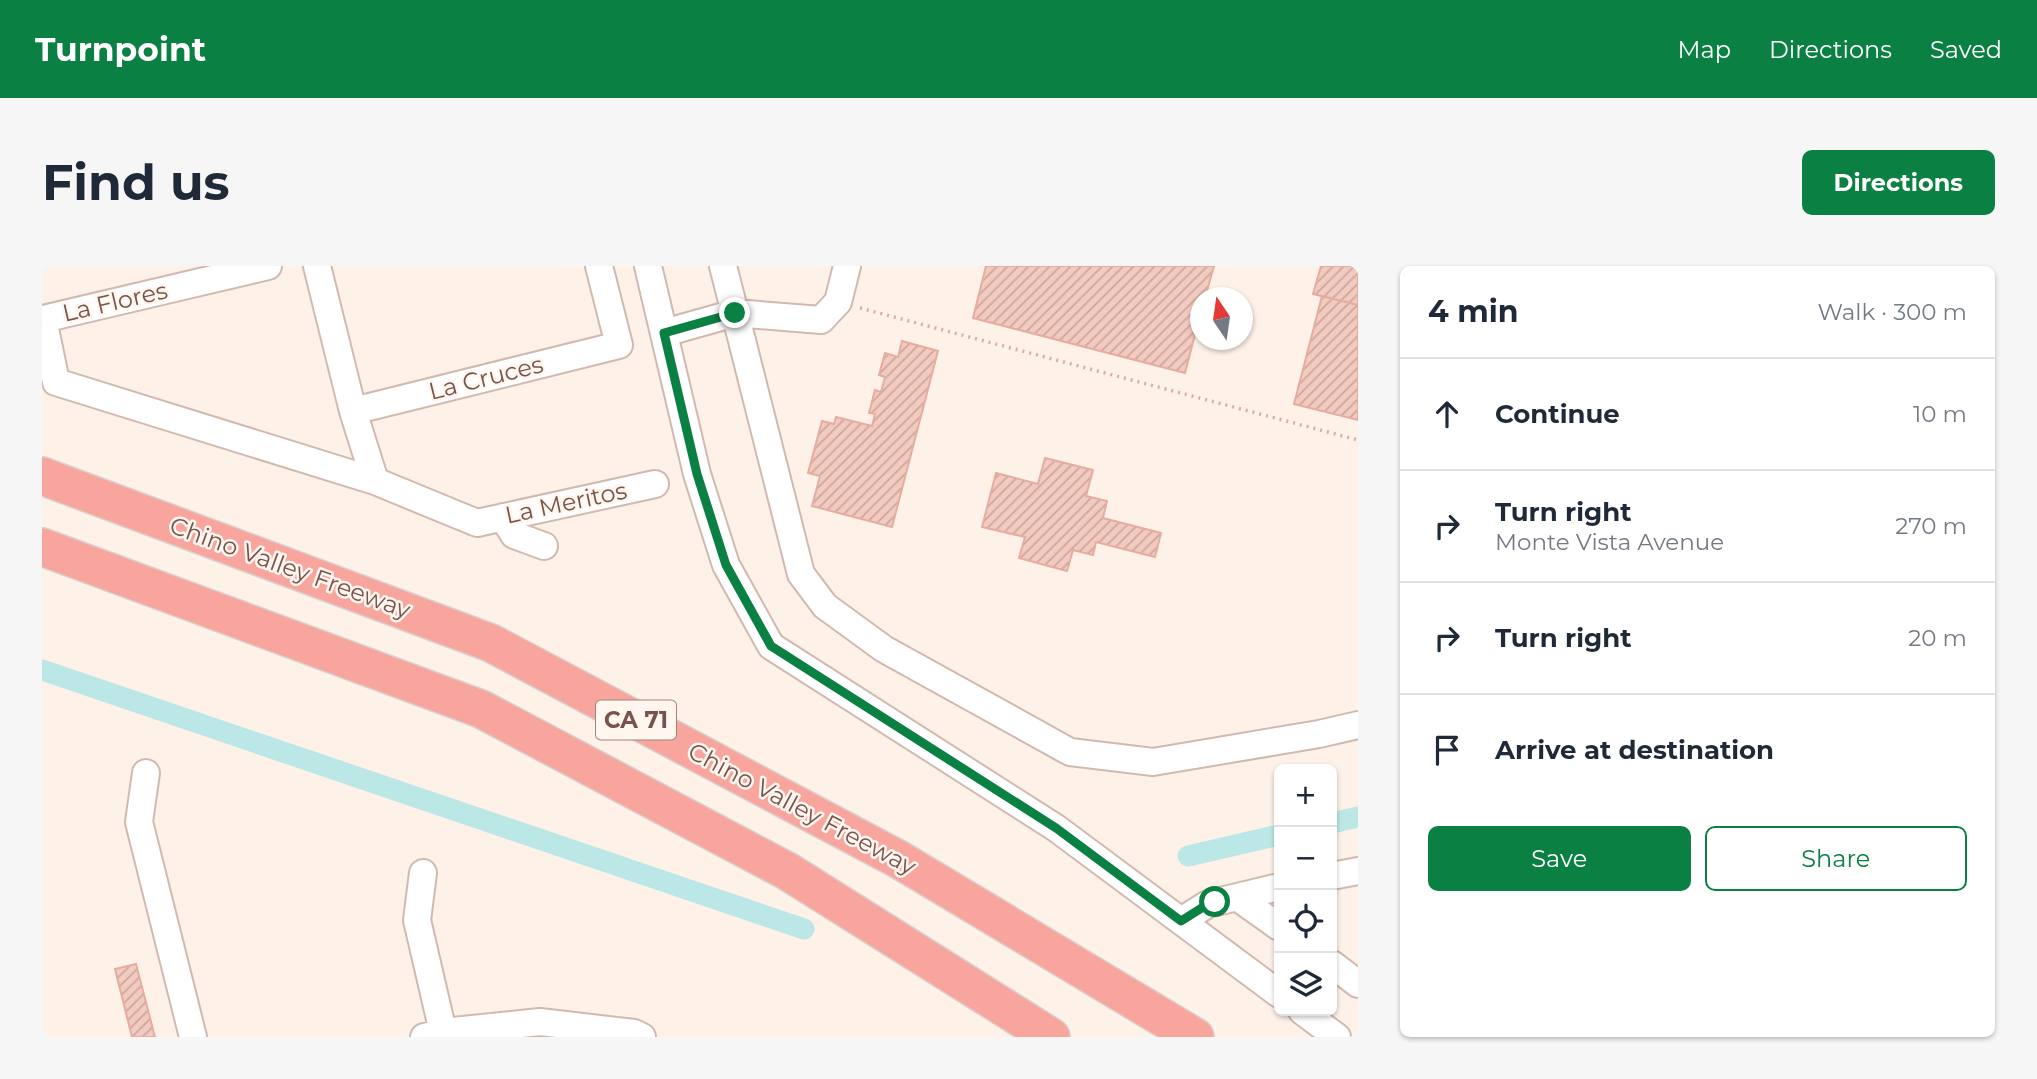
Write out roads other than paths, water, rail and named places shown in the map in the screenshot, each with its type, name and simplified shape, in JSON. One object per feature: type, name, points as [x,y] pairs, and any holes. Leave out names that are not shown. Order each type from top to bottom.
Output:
[{"type":"highway","name":"Chino Valley Freeway","points":[[42,476],[491,643],[898,859],[1195,1037]]},
{"type":"highway","name":"CA 71","points":[[42,547],[481,709],[787,871],[1051,1037]]},
{"type":"street","name":"La Flores","points":[[43,319],[268,266]]},
{"type":"street","points":[[317,266],[353,411],[376,481]]},
{"type":"street","name":"La Cruces","points":[[353,411],[619,345],[599,266]]},
{"type":"street","points":[[648,266],[697,474],[726,565],[771,646],[1056,828],[1274,990]]},
{"type":"street","points":[[723,266],[801,574],[825,606],[884,649],[1070,752],[1153,762],[1358,725]]},
{"type":"street","points":[[664,333],[735,313],[821,320],[838,302],[847,266]]},
{"type":"street","points":[[43,319],[56,383],[376,481],[490,520],[514,535],[544,546]]},
{"type":"street","name":"La Meritos","points":[[490,520],[655,484]]},
{"type":"street","points":[[146,774],[139,822],[193,1037]]},
{"type":"street","points":[[1337,875],[1358,871]]},
{"type":"street","points":[[423,873],[417,920],[433,1035],[540,1022],[634,1033],[642,1037]]},
{"type":"street","points":[[1181,921],[1208,904],[1274,888]]},
{"type":"street","points":[[1237,897],[1274,923]]},
{"type":"street","points":[[1337,968],[1358,984]]},
{"type":"street","points":[[1309,1016],[1337,1037]]},
{"type":"waterway","points":[[42,670],[804,929]]},
{"type":"waterway","points":[[1337,822],[1358,817]]},
{"type":"waterway","points":[[1188,856],[1274,836]]}]
